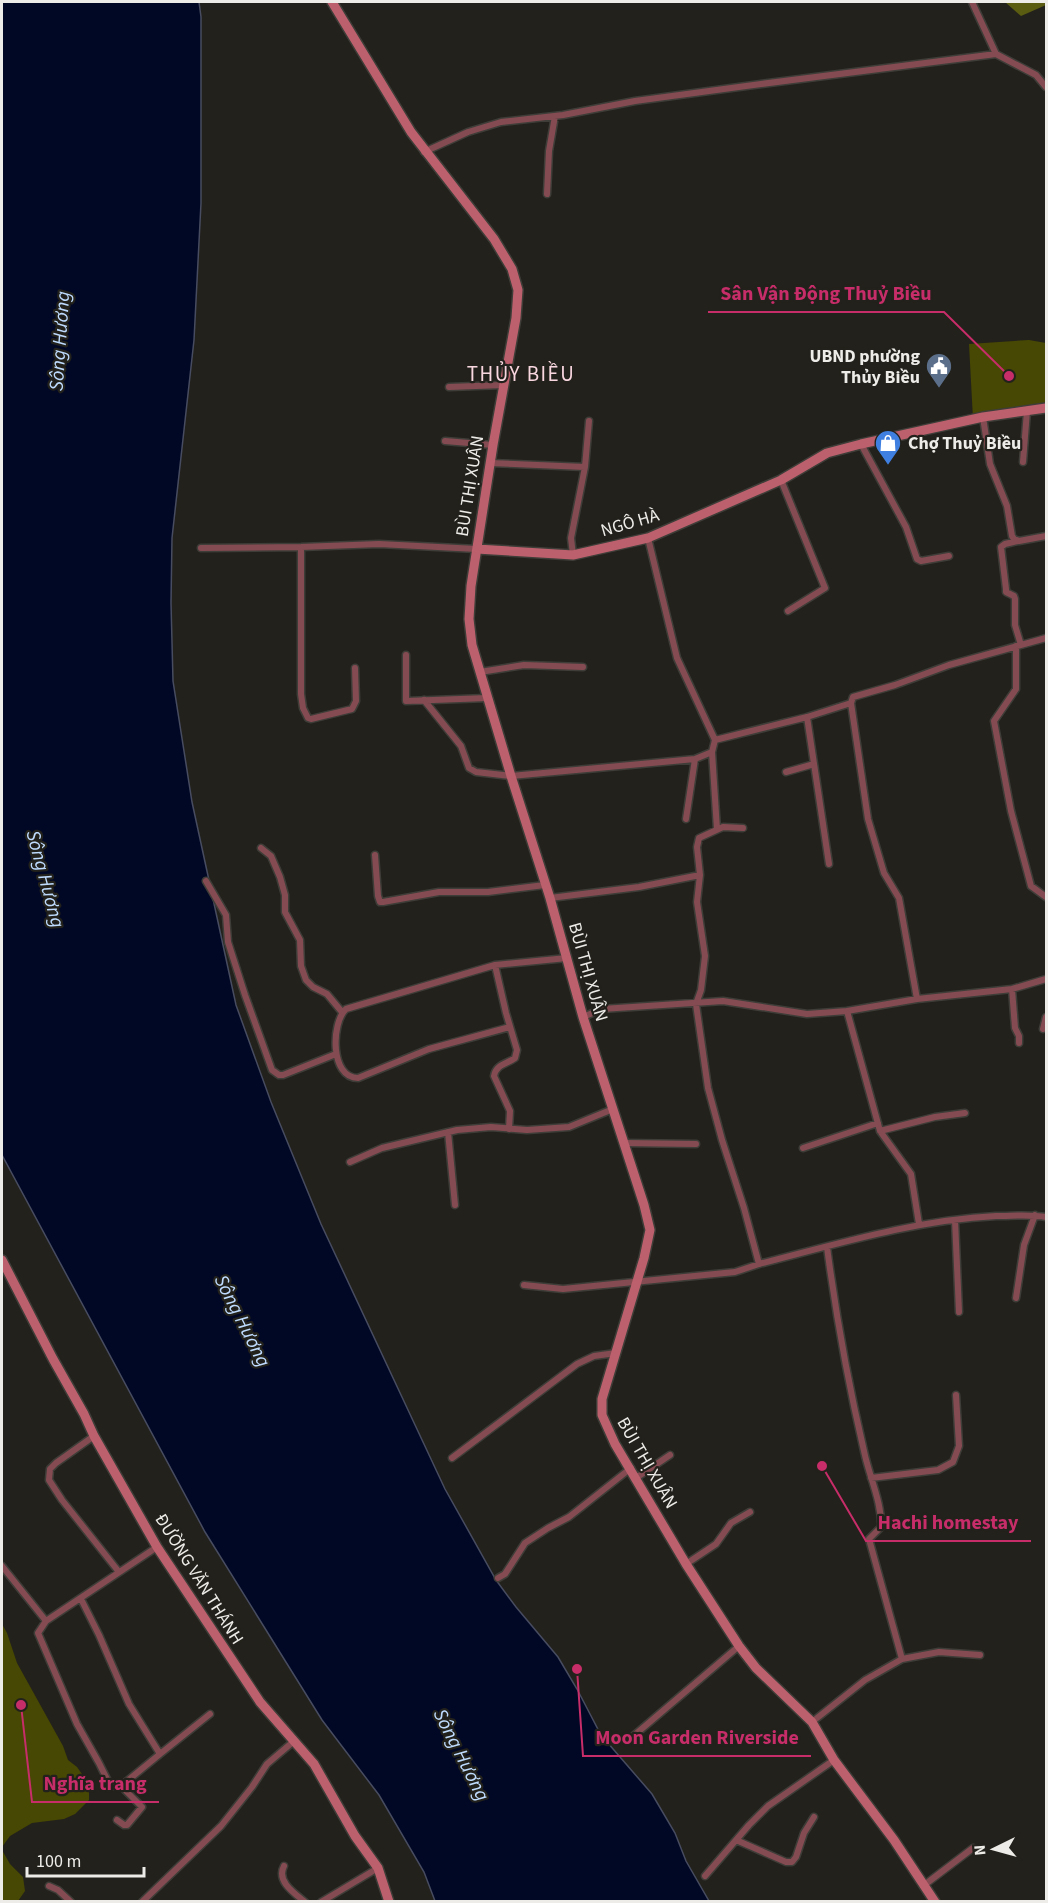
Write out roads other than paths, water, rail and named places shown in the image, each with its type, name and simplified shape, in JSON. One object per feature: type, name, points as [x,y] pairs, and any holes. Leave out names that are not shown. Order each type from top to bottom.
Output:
[{"type":"street","name":"BÙI THỊ XUÂN","points":[[332,2],[424,152],[494,239],[512,269],[518,290],[516,318],[502,385],[477,549],[469,619],[472,645],[487,698],[650,1230],[638,1281],[602,1399],[602,1415],[615,1444],[686,1564],[739,1646],[756,1668],[812,1722],[834,1760],[894,1840],[935,1902]]},
{"type":"street","points":[[972,2],[996,54]]},
{"type":"street","points":[[424,152],[468,132],[501,122],[555,116],[646,100],[996,54],[1036,75],[1047,87]]},
{"type":"street","points":[[547,195],[546,171],[555,116]]},
{"type":"street","points":[[449,387],[502,385]]},
{"type":"street","name":"NGÔ HÀ","points":[[201,548],[379,544],[573,555],[648,538],[781,480],[827,453],[983,417],[1047,408]]},
{"type":"street","points":[[1023,462],[1028,411]]},
{"type":"street","points":[[983,417],[990,464],[1006,506],[1012,536],[1018,541]]},
{"type":"street","points":[[573,555],[571,538],[585,467],[589,420]]},
{"type":"street","points":[[445,441],[493,444]]},
{"type":"street","points":[[861,444],[906,527],[916,559],[921,561],[949,556]]},
{"type":"street","points":[[490,463],[585,467]]},
{"type":"street","points":[[781,480],[825,588],[788,611]]},
{"type":"street","points":[[1047,536],[1005,544],[1001,547],[1006,592],[1015,599],[1018,646],[1016,689],[994,722],[1011,811],[1030,886],[1047,897]]},
{"type":"street","points":[[648,538],[677,658],[715,740],[712,752],[717,829]]},
{"type":"street","points":[[301,547],[301,694],[303,708],[308,718],[352,709],[356,701],[355,668]]},
{"type":"street","points":[[917,999],[899,898],[884,873],[868,819],[851,703],[853,697],[895,685],[949,665],[1047,638]]},
{"type":"street","points":[[405,655],[405,700],[408,702],[424,699],[487,698]]},
{"type":"street","points":[[480,672],[524,665],[583,667]]},
{"type":"street","points":[[424,699],[461,746],[469,768],[476,772],[511,776],[694,759],[712,752]]},
{"type":"street","points":[[715,740],[807,717],[851,703]]},
{"type":"street","points":[[807,717],[829,864]]},
{"type":"street","points":[[686,819],[694,759]]},
{"type":"street","points":[[786,772],[814,764]]},
{"type":"street","points":[[743,828],[717,829],[699,838],[697,847],[700,875],[697,902],[705,956],[701,990],[696,1004],[708,1088],[759,1264]]},
{"type":"street","points":[[261,848],[271,856],[280,877],[285,895],[285,912],[300,940],[301,966],[306,980],[313,987],[327,994],[342,1012]]},
{"type":"street","points":[[375,855],[379,900],[383,902],[439,892],[488,892],[545,885]]},
{"type":"street","points":[[550,898],[645,886],[700,875]]},
{"type":"street","points":[[206,881],[226,915],[228,942],[272,1070],[283,1075],[336,1054]]},
{"type":"street","points":[[342,1012],[355,1006],[495,965],[567,958]]},
{"type":"street","points":[[495,965],[517,1055],[496,1069],[494,1076],[510,1111],[509,1129]]},
{"type":"street","points":[[583,1017],[602,1009],[723,1001],[807,1014],[847,1011],[917,999],[1012,989],[1047,979]]},
{"type":"street","points":[[1012,989],[1018,1043]]},
{"type":"street","points":[[847,1011],[880,1131],[911,1174],[920,1224]]},
{"type":"street","points":[[342,1012],[337,1032],[336,1054],[345,1074],[352,1078],[358,1078],[429,1049],[510,1027]]},
{"type":"street","points":[[1043,1029],[1047,1017]]},
{"type":"street","points":[[350,1162],[382,1148],[448,1132],[474,1127],[526,1130],[569,1127],[613,1109]]},
{"type":"street","points":[[880,1131],[935,1117],[965,1113]]},
{"type":"street","points":[[803,1148],[878,1123]]},
{"type":"street","points":[[448,1132],[455,1205]]},
{"type":"street","points":[[624,1143],[696,1143]]},
{"type":"street","points":[[524,1285],[563,1289],[735,1272],[920,1224],[1035,1215],[1047,1217]]},
{"type":"street","points":[[1016,1298],[1024,1245],[1035,1215]]},
{"type":"street","points":[[955,1220],[959,1312]]},
{"type":"street","points":[[827,1247],[837,1323],[864,1453],[882,1516],[881,1527],[869,1539],[902,1659]]},
{"type":"street","name":"ĐƯỜNG VĂN THÁNH","points":[[2,1260],[94,1436],[157,1547],[260,1702],[314,1764],[355,1836],[378,1869],[388,1902]]},
{"type":"street","points":[[452,1458],[577,1364],[594,1356],[616,1353]]},
{"type":"street","points":[[871,1478],[938,1470],[954,1462],[959,1446],[956,1395]]},
{"type":"street","points":[[94,1436],[56,1463],[50,1469],[49,1480],[119,1572]]},
{"type":"street","points":[[636,1478],[670,1455]]},
{"type":"street","points":[[498,1578],[505,1574],[525,1543],[569,1517],[630,1468]]},
{"type":"street","points":[[686,1564],[716,1544],[731,1523],[750,1512]]},
{"type":"street","points":[[157,1547],[46,1621],[38,1633],[82,1735],[112,1786],[121,1786],[210,1714]]},
{"type":"street","points":[[2,1566],[46,1621]]},
{"type":"street","points":[[81,1599],[129,1704],[160,1754]]},
{"type":"street","points":[[631,1738],[739,1646]]},
{"type":"street","points":[[812,1722],[865,1680],[902,1659],[939,1652],[980,1655]]},
{"type":"street","points":[[142,1902],[221,1826],[267,1764],[294,1741]]},
{"type":"street","points":[[705,1876],[768,1806],[834,1760]]},
{"type":"street","points":[[117,1820],[127,1826],[142,1808],[121,1786]]},
{"type":"street","points":[[736,1840],[786,1862],[792,1862],[804,1833],[814,1817]]},
{"type":"street","points":[[923,1886],[973,1848]]},
{"type":"street","points":[[284,1866],[281,1872],[283,1880],[305,1902]]},
{"type":"street","points":[[321,1902],[378,1869]]},
{"type":"street","points":[[49,1886],[58,1890],[71,1902]]},
{"type":"water","name":"Sông Hương","points":[[2,2],[199,2],[201,17],[201,203],[194,340],[172,538],[173,681],[192,802],[236,1005],[271,1102],[321,1224],[445,1489],[496,1580],[558,1657],[601,1735],[652,1794],[675,1833],[686,1861],[709,1901],[435,1901],[424,1872],[379,1795],[322,1720],[205,1532],[2,1155]]},
{"type":"place","name":"Sân Vận Động Thuỷ Biều","points":[[1009,376]]},
{"type":"place","name":"UBND phường Thủy Biều","points":[[939,389]]},
{"type":"place","name":"Chợ Thuỷ Biều","points":[[888,466]]},
{"type":"place","name":"Hachi homestay","points":[[822,1466]]},
{"type":"place","name":"Moon Garden Riverside","points":[[577,1669]]},
{"type":"place","name":"Nghĩa trang","points":[[21,1705]]},
{"type":"district","name":"THỦY BIỀU","points":[[521,374]]}]
